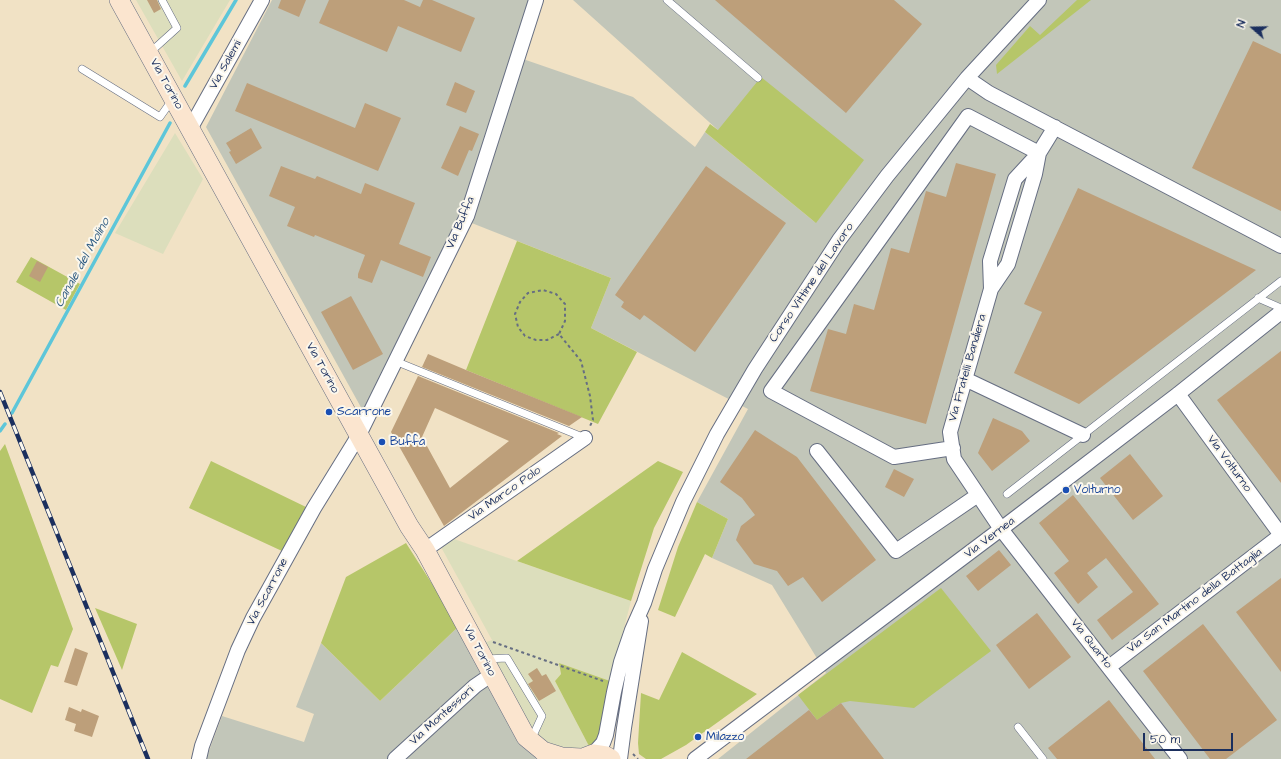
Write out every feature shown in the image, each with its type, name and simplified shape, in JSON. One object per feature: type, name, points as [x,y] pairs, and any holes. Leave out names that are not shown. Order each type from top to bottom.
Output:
[{"type":"main road","name":"Via Torino","points":[[119,0],[409,526],[425,550],[526,738],[544,753]]},
{"type":"main road","points":[[544,753],[562,757],[591,758]]},
{"type":"street","name":"Via Salemi","points":[[190,129],[262,0]]},
{"type":"street","name":"Via Buffa","points":[[359,435],[467,216],[536,0]]},
{"type":"street","name":"Corso Vittime del Lavoro","points":[[644,603],[655,569],[683,502],[717,434],[755,369],[795,306],[839,240],[887,176],[967,78],[1039,0]]},
{"type":"street","points":[[967,78],[989,93],[1281,246]]},
{"type":"street","points":[[953,448],[894,457],[771,391],[968,116],[1039,153]]},
{"type":"street","name":"Via Fratelli Bandiera","points":[[1001,529],[954,459],[950,432],[991,289],[1008,264],[1035,174],[1039,153],[1055,127]]},
{"type":"street","name":"Via Vernea","points":[[695,759],[1178,394],[1281,312]]},
{"type":"street","points":[[965,379],[1083,435]]},
{"type":"street","name":"Via Volturno","points":[[1178,394],[1281,535]]},
{"type":"street","name":"Via Scarrone","points":[[199,759],[202,746],[236,656],[253,618],[314,508],[359,435]]},
{"type":"street","name":"Via Marco Polo","points":[[425,550],[584,438]]},
{"type":"street","points":[[817,451],[896,551],[978,495]]},
{"type":"street","name":"Via Quarto","points":[[1001,529],[1180,759]]},
{"type":"street","name":"Via San Martino della Battaglia","points":[[1109,667],[1281,535]]},
{"type":"street","points":[[591,758],[603,743],[606,735],[621,662],[632,630],[644,603]]},
{"type":"street","points":[[620,759],[644,603]]},
{"type":"street","name":"Via Montessori","points":[[394,759],[475,686],[487,667]]},
{"type":"lane","points":[[147,51],[156,47],[177,28],[162,0]]},
{"type":"lane","points":[[667,0],[758,78]]},
{"type":"lane","points":[[82,70],[160,117],[173,98]]},
{"type":"lane","points":[[1007,494],[1281,281]]},
{"type":"lane","points":[[1258,298],[1281,308]]},
{"type":"lane","points":[[395,361],[584,438]]},
{"type":"lane","points":[[1018,727],[1043,759]]},
{"type":"path","points":[[543,290],[556,294],[565,304],[565,321],[559,334],[547,340],[536,340],[525,336],[518,327],[515,314],[520,302],[528,293],[543,290]]},
{"type":"path","points":[[559,334],[581,361],[590,396],[593,420],[584,438]]},
{"type":"path","points":[[487,638],[493,642],[605,682],[606,691],[614,692]]},
{"type":"path","points":[[632,748],[633,754],[638,759]]},
{"type":"shaded area","points":[[136,0],[230,0],[182,81]]},
{"type":"shaded area","points":[[272,0],[542,0],[523,59],[633,97],[695,147],[705,132],[816,223],[718,130],[573,0],[1281,0],[1281,759],[718,759],[826,673],[772,585],[712,558],[728,519],[697,502],[748,409],[591,328],[611,278],[459,218],[417,311],[363,411],[206,127]]},
{"type":"shaded area","points":[[175,133],[203,179],[163,254],[115,233]]},
{"type":"shaded area","points":[[454,539],[631,601],[610,681],[559,663],[561,674],[555,681],[590,748],[571,752],[542,740],[526,724],[484,643],[492,640],[441,547]]},
{"type":"shaded area","points":[[459,626],[542,759],[206,759],[222,716],[304,742],[314,714],[296,707],[321,643],[380,701]]},
{"type":"green space","points":[[1077,0],[1091,0],[997,74],[996,65],[1030,26],[1040,35]]},
{"type":"green space","points":[[761,77],[864,160],[816,223],[705,132],[710,124],[718,130]]},
{"type":"green space","points":[[517,241],[611,278],[591,328],[637,352],[598,424],[466,370]]},
{"type":"green space","points":[[31,257],[80,284],[66,310],[16,282]]},
{"type":"green space","points":[[5,444],[73,629],[58,667],[51,665],[32,713],[0,699],[0,451]]},
{"type":"green space","points":[[211,461],[306,507],[282,551],[189,508]]},
{"type":"green space","points":[[658,461],[683,472],[654,528],[631,601],[517,561]]},
{"type":"green space","points":[[697,502],[728,519],[712,558],[705,554],[675,617],[658,610],[678,547]]},
{"type":"green space","points":[[406,543],[459,626],[380,701],[321,643],[346,577]]},
{"type":"green space","points":[[941,588],[991,651],[914,708],[850,701],[841,703],[817,720],[798,695]]},
{"type":"green space","points":[[95,608],[137,624],[122,670]]},
{"type":"green space","points":[[682,652],[757,694],[686,745],[661,759],[646,759],[639,754],[638,743],[641,693],[659,700]]},
{"type":"green space","points":[[559,663],[610,681],[600,738],[590,748],[555,681],[561,674]]},
{"type":"building","points":[[147,0],[157,0],[161,9],[154,13]]},
{"type":"building","points":[[281,0],[306,0],[299,17],[278,8]]},
{"type":"building","points":[[329,0],[404,0],[420,7],[423,0],[432,0],[475,18],[461,52],[398,26],[387,52],[319,23]]},
{"type":"building","points":[[715,0],[894,0],[922,24],[846,113]]},
{"type":"building","points":[[1253,41],[1281,54],[1281,211],[1192,168]]},
{"type":"building","points":[[455,82],[475,91],[466,113],[446,105]]},
{"type":"building","points":[[247,83],[355,128],[365,103],[401,118],[378,171],[235,111]]},
{"type":"building","points":[[460,126],[479,134],[472,151],[469,150],[458,176],[441,168]]},
{"type":"building","points":[[251,128],[262,148],[236,164],[226,143]]},
{"type":"building","points":[[956,163],[996,174],[926,424],[810,391],[828,329],[846,334],[854,304],[874,310],[891,248],[909,253],[926,191],[946,197]]},
{"type":"building","points":[[281,166],[315,179],[317,176],[361,194],[365,183],[415,203],[399,244],[431,257],[423,277],[381,260],[372,283],[358,278],[365,255],[315,235],[314,237],[287,226],[295,207],[269,196]]},
{"type":"building","points":[[706,166],[786,223],[695,352],[644,315],[640,320],[621,307],[624,302],[615,295]]},
{"type":"building","points":[[1078,188],[1256,270],[1079,404],[1014,373],[1042,312],[1024,304]]},
{"type":"building","points":[[37,261],[48,267],[40,282],[29,276]]},
{"type":"building","points":[[351,296],[383,354],[353,370],[321,312]]},
{"type":"building","points":[[1281,351],[1281,483],[1217,400]]},
{"type":"building","points":[[428,354],[582,417],[569,426],[422,367]]},
{"type":"building","points":[[418,376],[559,433],[557,434],[562,436],[444,526],[391,432]],"holes":[[[435,408],[509,441],[450,488],[422,437]]]},
{"type":"building","points":[[993,418],[1022,431],[1030,441],[992,471],[978,453]]},
{"type":"building","points":[[755,430],[797,457],[876,560],[822,602],[803,577],[788,586],[777,571],[754,564],[736,540],[741,526],[755,515],[742,498],[720,482]]},
{"type":"building","points":[[1130,454],[1163,496],[1133,520],[1100,478]]},
{"type":"building","points":[[894,469],[914,479],[904,497],[885,487]]},
{"type":"building","points":[[1073,495],[1159,604],[1112,640],[1097,620],[1133,592],[1106,558],[1087,573],[1098,587],[1078,604],[1054,573],[1069,561],[1039,523]]},
{"type":"building","points":[[999,550],[1011,565],[978,591],[966,576]]},
{"type":"building","points":[[1281,578],[1281,672],[1236,612]]},
{"type":"building","points":[[1037,613],[1071,657],[1029,689],[996,645]]},
{"type":"building","points":[[1203,624],[1277,720],[1226,759],[1210,759],[1143,671]]},
{"type":"building","points":[[75,648],[88,653],[77,686],[64,682]]},
{"type":"building","points":[[537,668],[542,676],[546,674],[556,691],[539,701],[528,684],[533,681],[528,674]]},
{"type":"building","points":[[1109,700],[1155,759],[1057,759],[1048,748]]},
{"type":"building","points":[[841,703],[884,759],[746,759],[809,710],[817,720]]},
{"type":"building","points":[[69,707],[81,712],[82,709],[99,716],[92,737],[74,731],[76,724],[65,720]]},
{"type":"waterway","points":[[185,86],[236,0]]},
{"type":"waterway","name":"Canale del Molino","points":[[12,413],[170,123]]},
{"type":"waterway","name":"Canale del Molino","points":[[0,431],[5,424]]},
{"type":"railway","points":[[0,392],[148,759]]},
{"type":"place","name":"Scarrone","points":[[329,412]]},
{"type":"place","name":"Buffa","points":[[382,442]]},
{"type":"place","name":"Volturno","points":[[1066,490]]},
{"type":"place","name":"Milazzo","points":[[698,737]]}]
